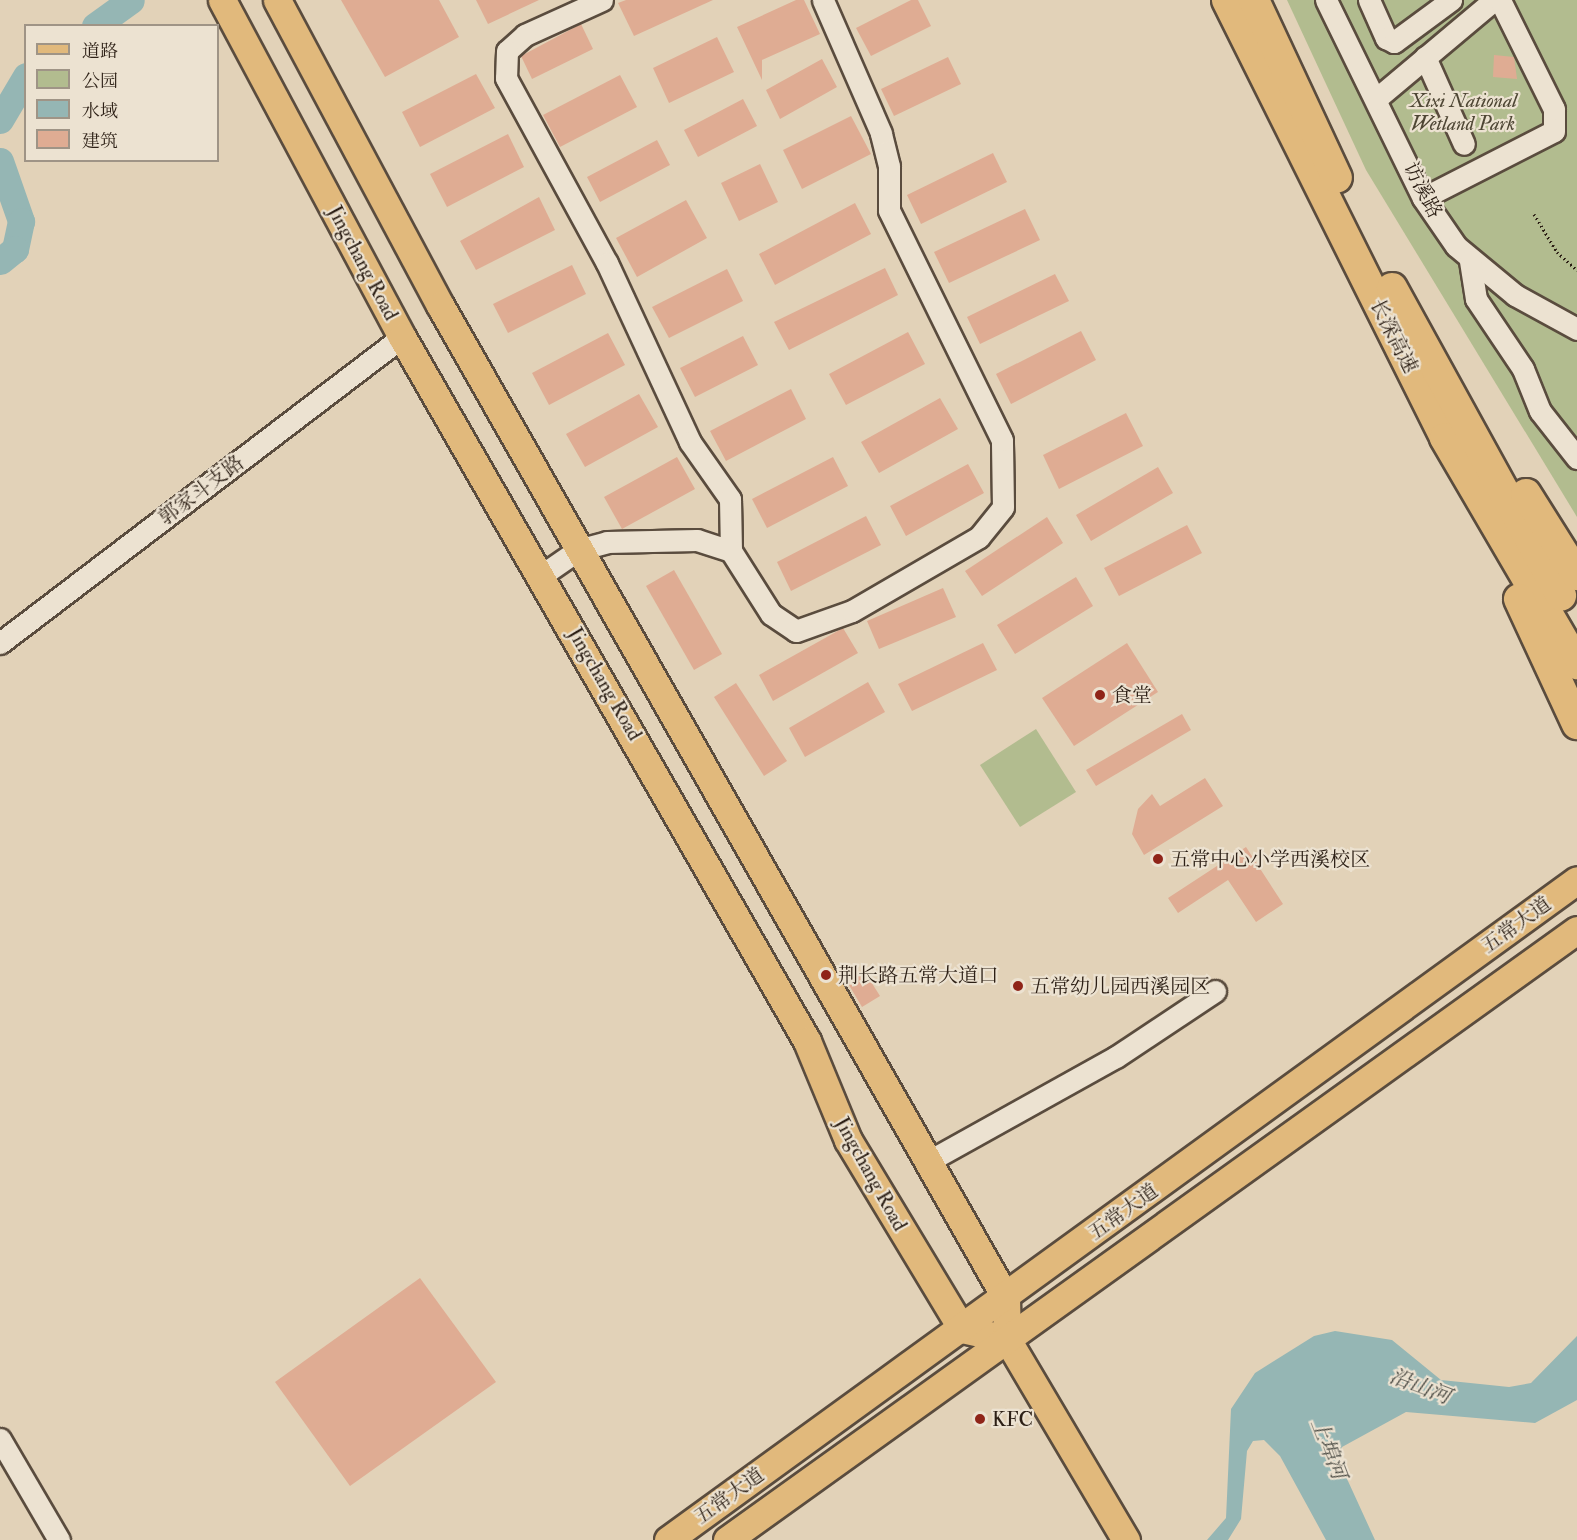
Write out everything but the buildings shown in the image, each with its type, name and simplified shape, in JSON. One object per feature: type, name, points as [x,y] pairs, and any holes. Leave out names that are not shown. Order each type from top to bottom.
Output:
[{"type":"highway","name":"长深高速","points":[[1227,0],[1445,438],[1577,664]]},
{"type":"highway","name":"长深高速","points":[[1254,0],[1375,257],[1577,624]]},
{"type":"highway","points":[[1375,257],[1577,575]]},
{"type":"highway","points":[[1445,438],[1577,724]]},
{"type":"main road","name":"Jingchang Road","points":[[222,0],[402,337],[807,1041],[848,1140],[962,1329]]},
{"type":"main road","points":[[277,0],[578,550],[1006,1298],[1007,1339],[1126,1540]]},
{"type":"main road","name":"五常大道","points":[[668,1540],[1006,1298],[1577,880]]},
{"type":"main road","name":"五常大道","points":[[727,1540],[1577,930]]},
{"type":"main road","points":[[962,1329],[1007,1339]]},
{"type":"street","points":[[602,0],[525,35],[507,51],[506,78],[607,263],[690,442],[730,500],[731,551],[771,614],[795,631],[852,611],[979,537],[1003,507],[1002,440],[889,210],[889,166],[881,133],[823,0]]},
{"type":"street","name":"访溪路","points":[[1326,0],[1424,198],[1470,261],[1515,295],[1577,329]]},
{"type":"street","points":[[1369,0],[1386,38],[1394,42],[1421,9],[1451,0]]},
{"type":"street","points":[[1376,99],[1494,0]]},
{"type":"street","points":[[1424,198],[1554,131],[1554,109],[1500,0]]},
{"type":"street","points":[[1421,9],[1464,144]]},
{"type":"street","points":[[1470,261],[1476,299],[1523,369],[1540,411],[1577,458]]},
{"type":"street","name":"郭家斗支路","points":[[0,643],[402,337]]},
{"type":"street","points":[[539,577],[578,550],[645,538],[697,540],[731,551]]},
{"type":"street","points":[[927,1162],[1116,1057],[1215,991]]},
{"type":"street","points":[[0,1439],[59,1540]]},
{"type":"path","points":[[1534,214],[1557,252],[1577,270]]},
{"type":"green space","name":"Xixi National Wetland Park","points":[[1287,0],[1577,0],[1577,517],[1366,170]]},
{"type":"green space","points":[[1036,729],[1076,792],[1020,827],[980,765]]},
{"type":"water","points":[[1335,1331],[1392,1340],[1441,1380],[1509,1387],[1531,1383],[1577,1336],[1577,1400],[1535,1423],[1406,1412],[1342,1447],[1337,1457],[1375,1540],[1326,1540],[1280,1456],[1264,1440],[1253,1441],[1247,1451],[1241,1519],[1228,1540],[1207,1540],[1226,1518],[1231,1409],[1255,1373],[1314,1336]]},
{"type":"waterway","points":[[98,24],[131,0]]},
{"type":"waterway","points":[[0,120],[24,79]]},
{"type":"waterway","points":[[0,161],[21,221],[15,249],[0,261]]},
{"type":"place","name":"食堂","points":[[1100,695]]},
{"type":"place","name":"五常中心小学西溪校区","points":[[1158,859]]},
{"type":"place","name":"荆长路五常大道口","points":[[826,975]]},
{"type":"place","name":"五常幼儿园西溪园区","points":[[1018,986]]},
{"type":"place","name":"KFC","points":[[980,1419]]},
{"type":"water label","name":"沿山河","points":[[1420,1387]]},
{"type":"water label","name":"上埠河","points":[[1328,1449]]}]
